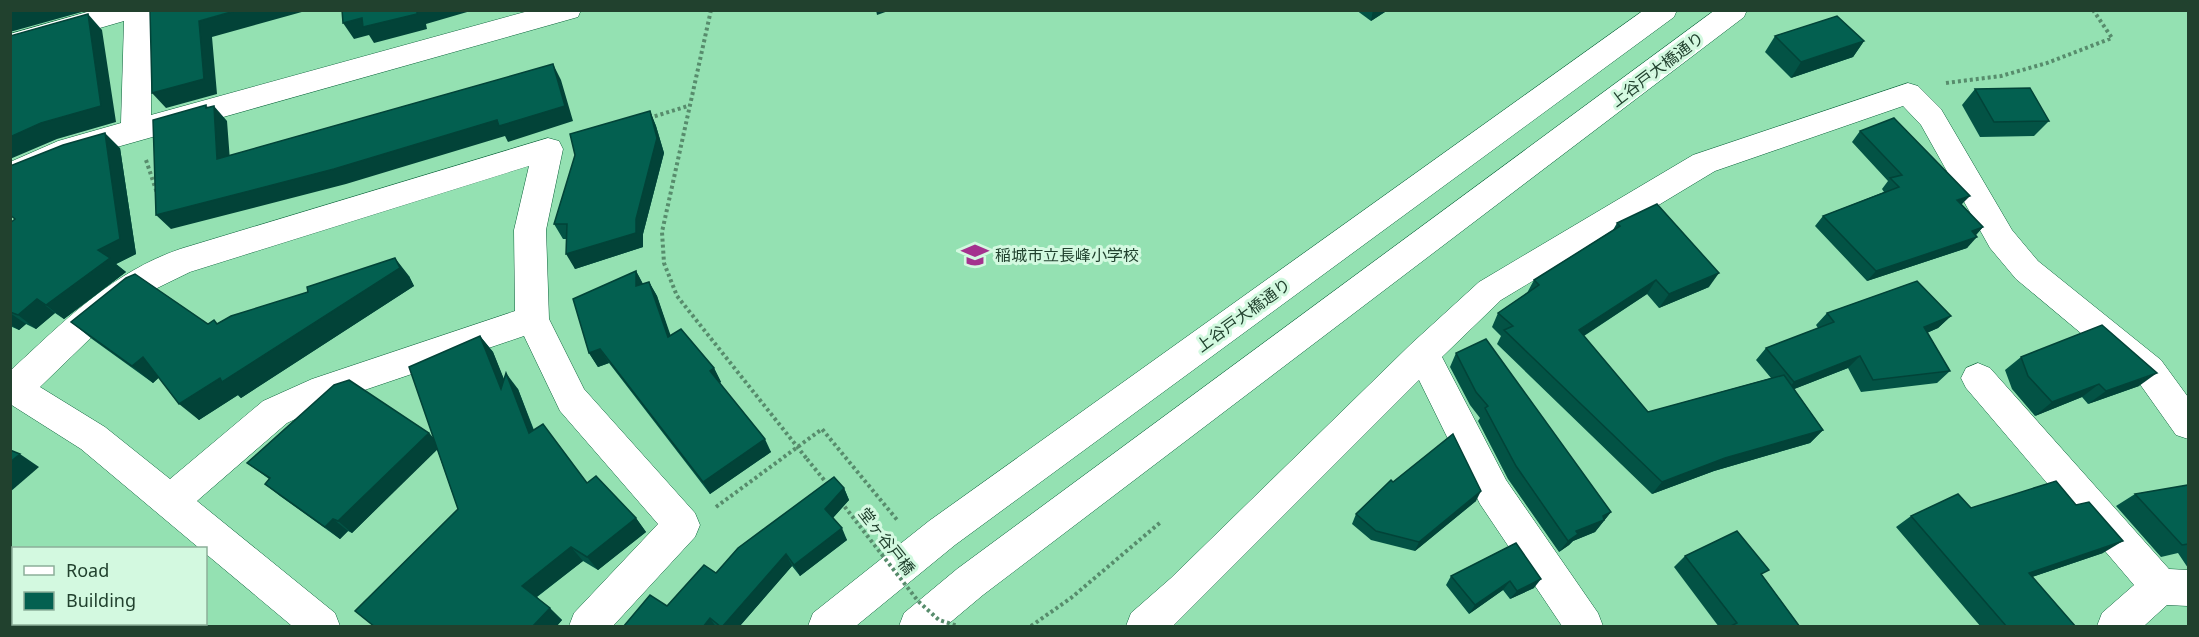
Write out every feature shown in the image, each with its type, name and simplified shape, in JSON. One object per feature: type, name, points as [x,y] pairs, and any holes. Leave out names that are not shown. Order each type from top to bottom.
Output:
[{"type":"street","points":[[10,44],[129,10]]},
{"type":"street","points":[[136,131],[138,10]]},
{"type":"street","points":[[10,175],[69,149],[568,10]]},
{"type":"street","name":"上谷戸大橋通り","points":[[835,624],[942,533],[1664,10]]},
{"type":"street","name":"上谷戸大橋通り","points":[[918,627],[989,568],[1734,10]]},
{"type":"street","points":[[1145,627],[1490,291],[1704,164],[1908,93],[1930,117],[2001,239],[2014,255],[2027,270],[2149,370],[2188,424]]},
{"type":"street","points":[[321,627],[93,438],[13,387],[90,317],[134,285],[180,262],[548,149],[530,230],[532,319],[572,400],[682,525],[588,627]]},
{"type":"street","points":[[170,502],[275,412],[324,388],[532,319]]},
{"type":"street","points":[[1423,354],[1493,492],[1584,627]]},
{"type":"street","points":[[1978,378],[2174,588],[2116,627]]},
{"type":"path","points":[[711,10],[662,232],[663,263],[676,296],[807,459]]},
{"type":"path","points":[[1955,82],[2001,76],[2047,63],[2112,38],[2093,10]]},
{"type":"path","points":[[645,119],[688,106]]},
{"type":"path","points":[[136,131],[158,196]]},
{"type":"path","points":[[707,513],[822,429],[904,529]]},
{"type":"path","name":"堂ヶ谷戸橋","points":[[807,459],[918,601],[939,620],[958,627]]},
{"type":"path","points":[[1031,627],[1071,598],[1162,521]]},
{"type":"building","points":[[150,10],[238,10],[199,21],[204,79],[152,93]]},
{"type":"building","points":[[342,10],[417,10],[417,14],[363,27],[362,18],[343,23]]},
{"type":"building","points":[[88,14],[101,106],[41,123],[10,137],[10,36]]},
{"type":"building","points":[[1837,16],[1864,41],[1801,62],[1775,36]]},
{"type":"building","points":[[553,64],[565,106],[499,126],[497,120],[334,169],[156,215],[153,120],[206,105],[206,108],[214,106],[217,159]]},
{"type":"building","points":[[2030,88],[2049,121],[1994,122],[1975,89]]},
{"type":"building","points":[[650,111],[657,138],[636,219],[636,233],[566,254],[567,224],[554,224],[575,155],[570,134]]},
{"type":"building","points":[[1894,118],[1970,196],[1957,200],[1983,227],[1972,231],[1977,237],[1876,271],[1823,216],[1899,187],[1890,178],[1902,175],[1860,131]]},
{"type":"building","points":[[105,133],[120,239],[98,250],[110,258],[46,305],[37,299],[18,315],[10,312],[10,223],[15,219],[10,215],[10,166],[63,145]]},
{"type":"building","points":[[1657,204],[1719,273],[1669,294],[1656,280],[1579,330],[1648,412],[1784,375],[1823,430],[1725,458],[1662,482],[1504,330],[1513,326],[1498,313],[1539,285],[1534,280],[1620,226],[1617,223]]},
{"type":"building","points":[[395,258],[400,268],[222,382],[220,378],[179,404],[143,357],[132,366],[71,322],[126,278],[135,274],[208,324],[214,320],[217,324],[231,316],[308,292],[307,287]]},
{"type":"building","points":[[636,271],[636,286],[649,282],[668,337],[681,329],[714,368],[710,371],[765,439],[703,482],[600,349],[589,353],[573,299]]},
{"type":"building","points":[[1917,281],[1951,316],[1924,327],[1950,371],[1873,380],[1860,356],[1794,382],[1766,348],[1834,322],[1827,313]]},
{"type":"building","points":[[2102,325],[2157,373],[2106,391],[2099,384],[2052,402],[2028,376],[2021,357]]},
{"type":"building","points":[[480,336],[501,389],[506,373],[529,433],[543,424],[587,483],[596,476],[636,518],[587,557],[571,547],[522,586],[550,608],[532,627],[375,627],[355,611],[458,509],[409,367]]},
{"type":"building","points":[[1486,339],[1611,512],[1603,516],[1604,520],[1576,531],[1578,534],[1568,541],[1516,466],[1485,408],[1488,406],[1476,392],[1456,353]]},
{"type":"building","points":[[349,380],[429,433],[338,521],[333,519],[325,527],[265,484],[270,478],[247,463],[334,385]]},
{"type":"building","points":[[1453,434],[1481,491],[1419,542],[1376,531],[1356,514],[1391,480],[1393,482]]},
{"type":"building","points":[[10,450],[20,454],[10,462]]},
{"type":"building","points":[[834,477],[844,488],[825,509],[842,528],[794,565],[786,554],[722,627],[710,618],[703,627],[623,627],[650,595],[667,606],[704,565],[716,573],[738,548]]},
{"type":"building","points":[[2056,481],[2076,505],[2089,502],[2123,541],[2029,573],[2076,627],[2007,627],[1911,516],[1958,494],[1971,508]]},
{"type":"building","points":[[2188,485],[2188,544],[2182,545],[2135,494]]},
{"type":"building","points":[[1737,531],[1769,570],[1761,574],[1800,627],[1729,627],[1737,623],[1685,556]]},
{"type":"building","points":[[1516,543],[1541,579],[1517,591],[1510,581],[1475,605],[1451,576]]},
{"type":"building","points":[[10,578],[12,579],[12,625],[74,625],[76,627],[10,627]]},
{"type":"place","name":"稲城市立長峰小学校","points":[[975,255]]}]
